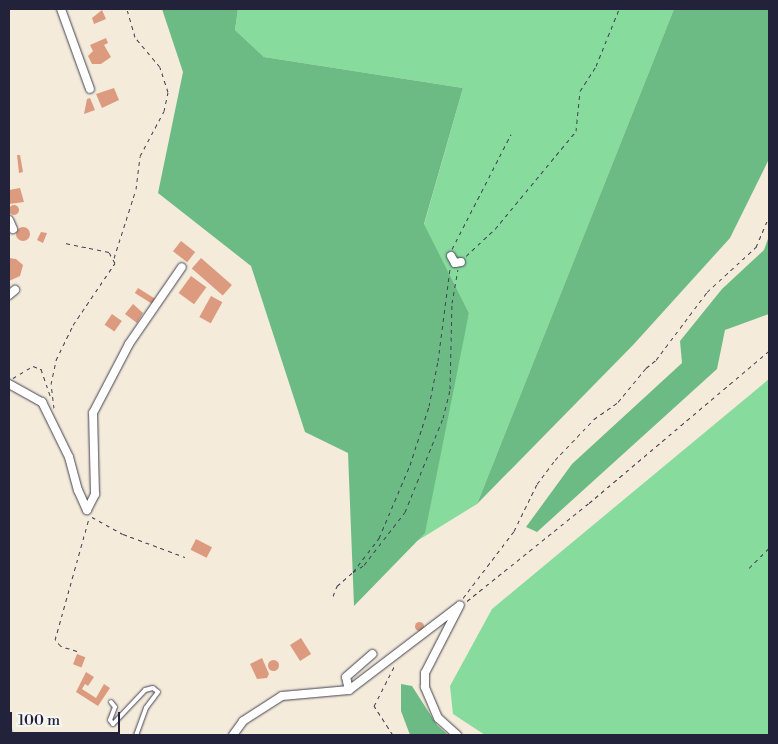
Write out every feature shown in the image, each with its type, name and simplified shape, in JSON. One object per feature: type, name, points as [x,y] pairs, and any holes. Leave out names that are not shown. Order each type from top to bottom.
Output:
[{"type":"street","points":[[60,9],[90,89]]},
{"type":"street","points":[[9,220],[14,229]]},
{"type":"street","points":[[451,256],[455,263],[461,262]]},
{"type":"street","points":[[9,383],[42,402],[69,457],[87,510],[95,494],[93,412],[129,344],[182,267]]},
{"type":"street","points":[[233,735],[243,722],[282,696],[349,690],[460,605]]},
{"type":"street","points":[[458,735],[438,718],[428,700],[425,680],[429,665],[460,605]]},
{"type":"street","points":[[349,690],[346,677],[372,654]]},
{"type":"lane","points":[[111,702],[115,707],[110,720],[113,724],[145,690],[153,688],[158,692],[146,708],[136,735]]},
{"type":"path","points":[[52,401],[56,360],[73,325],[111,270],[136,189],[140,156],[164,111],[168,92],[160,67],[135,37],[127,9]]},
{"type":"path","points":[[333,596],[337,586],[364,565],[405,512],[446,411],[451,380],[452,303],[461,262],[470,250],[495,228],[576,131],[576,107],[580,91],[596,66],[619,9]]},
{"type":"path","points":[[353,572],[389,521],[429,406],[451,256],[459,230],[511,134]]},
{"type":"path","points":[[460,605],[514,531],[537,484],[555,460],[594,419],[618,402],[646,368],[656,360],[708,292],[756,247],[769,216]]},
{"type":"path","points":[[65,243],[97,248],[114,258]]},
{"type":"path","points":[[460,605],[589,503],[769,351]]},
{"type":"path","points":[[9,383],[23,369],[33,366],[41,370],[55,414]]},
{"type":"path","points":[[77,651],[60,646],[55,640],[90,515],[123,534],[185,557]]},
{"type":"path","points":[[749,568],[769,548]]},
{"type":"path","points":[[393,735],[374,706],[395,665]]},
{"type":"green space","points":[[162,9],[238,9],[235,30],[264,57],[463,88],[424,224],[469,313],[425,533],[354,606],[348,453],[305,432],[251,266],[158,193],[183,72]]},
{"type":"green space","points":[[238,9],[674,9],[477,504],[417,541],[469,313],[424,225],[463,88],[264,57],[235,30]]},
{"type":"green space","points":[[674,9],[769,9],[769,159],[730,238],[634,344],[477,504]]},
{"type":"green space","points":[[769,236],[769,314],[725,330],[717,369],[537,532],[526,527],[572,464],[682,363],[680,341],[722,289],[764,250]]},
{"type":"green space","points":[[769,379],[769,735],[485,735],[453,714],[450,686],[492,609]]},
{"type":"green space","points":[[401,684],[412,686],[437,725],[448,735],[410,735],[401,711]]},
{"type":"building","points":[[102,10],[106,19],[94,24],[92,18]]},
{"type":"building","points":[[106,38],[108,43],[104,45],[111,57],[101,64],[92,64],[88,56],[93,51],[90,45]]},
{"type":"building","points":[[114,88],[119,100],[102,108],[96,94]]},
{"type":"building","points":[[90,98],[95,110],[84,114],[87,99]]},
{"type":"building","points":[[17,155],[20,155],[23,172],[19,173]]},
{"type":"building","points":[[20,188],[24,202],[9,204],[9,190]]},
{"type":"building","points":[[12,205],[16,205],[19,210],[18,214],[12,215],[9,212],[9,208]]},
{"type":"building","points":[[23,227],[28,229],[30,234],[28,239],[23,241],[18,239],[16,234],[18,229]]},
{"type":"building","points":[[41,232],[47,233],[43,243],[37,240]]},
{"type":"building","points":[[181,241],[195,252],[187,262],[173,251]]},
{"type":"building","points":[[9,258],[16,259],[23,265],[20,276],[9,281]]},
{"type":"building","points":[[201,258],[232,285],[223,295],[192,269]]},
{"type":"building","points":[[191,276],[206,287],[194,304],[179,293]]},
{"type":"building","points":[[138,288],[157,300],[153,305],[135,293]]},
{"type":"building","points":[[211,296],[222,302],[211,323],[199,317]]},
{"type":"building","points":[[133,304],[143,313],[137,323],[125,314]]},
{"type":"building","points":[[112,314],[122,321],[114,332],[105,325]]},
{"type":"building","points":[[196,539],[212,547],[207,558],[191,550]]},
{"type":"building","points":[[419,621],[424,626],[419,631],[414,626]]},
{"type":"building","points":[[301,638],[311,654],[300,661],[290,645]]},
{"type":"building","points":[[77,654],[85,657],[81,667],[73,664]]},
{"type":"building","points":[[262,658],[269,674],[267,678],[257,679],[250,664]]},
{"type":"building","points":[[273,659],[279,665],[273,671],[267,665]]},
{"type":"building","points":[[86,672],[94,677],[88,686],[85,684],[82,689],[96,698],[104,684],[110,688],[98,706],[76,692]]}]
